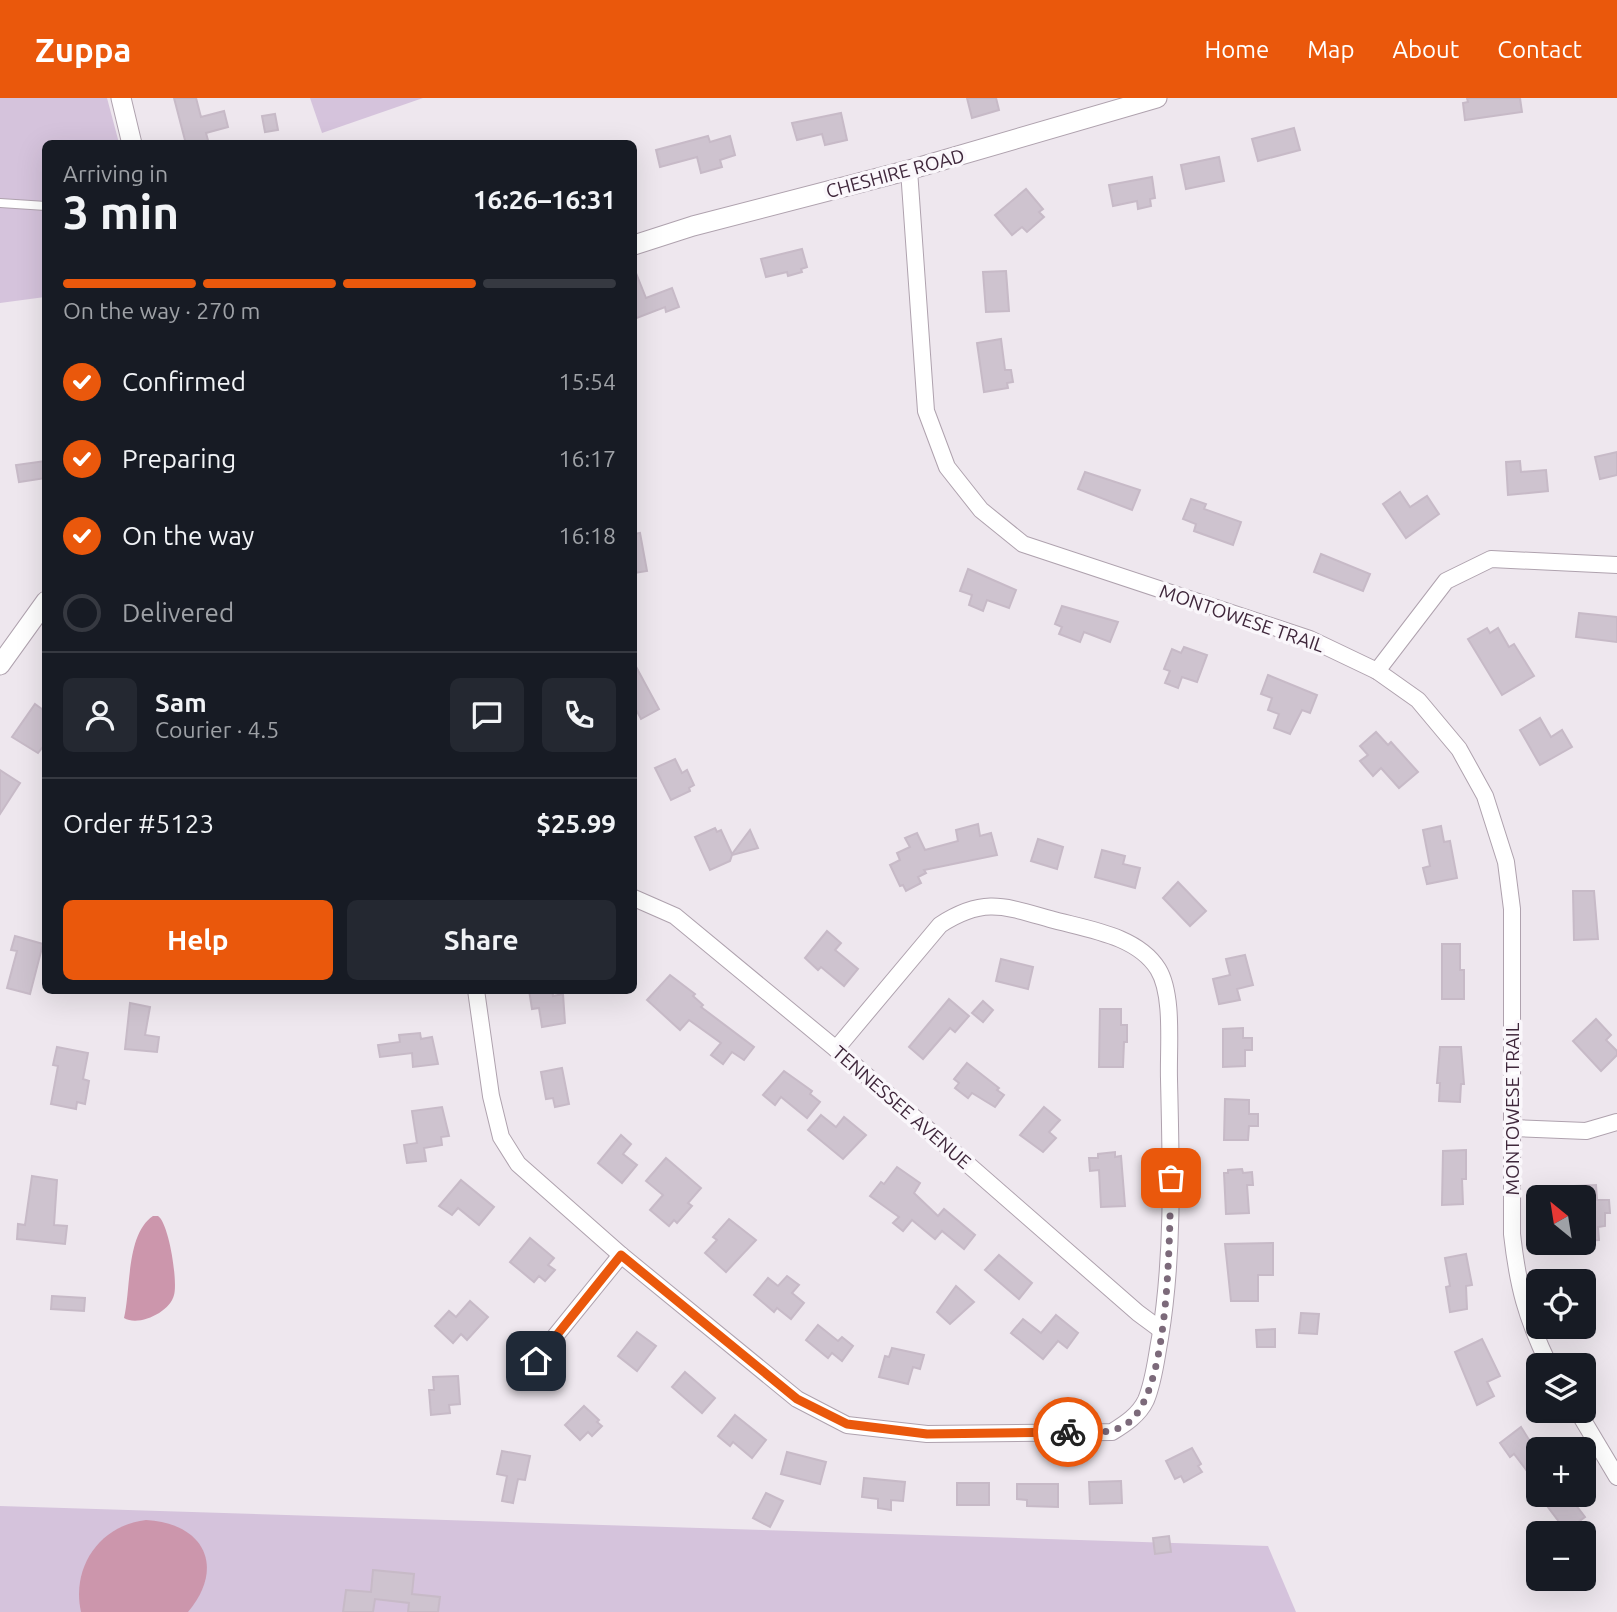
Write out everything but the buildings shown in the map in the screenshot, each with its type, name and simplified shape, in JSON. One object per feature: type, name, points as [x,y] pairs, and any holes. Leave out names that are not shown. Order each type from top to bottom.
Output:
[{"type":"street","points":[[121,98],[131,140]]},
{"type":"street","name":"CHESHIRE ROAD","points":[[637,244],[693,226],[909,170],[1157,98]]},
{"type":"street","name":"MONTOWESE TRAIL","points":[[909,170],[926,411],[947,467],[982,510],[1023,544],[1310,639],[1377,671],[1418,700],[1460,749],[1485,796],[1506,862],[1512,909],[1512,1234],[1517,1282],[1532,1330],[1543,1353]]},
{"type":"street","points":[[1377,671],[1446,581],[1491,559],[1617,565]]},
{"type":"street","points":[[0,665],[42,607]]},
{"type":"street","name":"TENNESSEE AVENUE","points":[[637,899],[675,916],[836,1049],[1161,1331]]},
{"type":"street","points":[[477,994],[491,1096],[501,1137],[518,1164],[621,1255],[797,1399],[847,1424],[927,1434],[1112,1432],[1130,1421],[1145,1402],[1153,1378],[1167,1289],[1171,1178],[1167,1001],[1159,970],[1141,951],[1118,939],[1014,909],[986,905],[961,912],[940,925],[836,1049]]},
{"type":"street","points":[[1511,1128],[1586,1131],[1617,1122]]},
{"type":"street","points":[[518,1382],[621,1255]]},
{"type":"street","points":[[1585,1423],[1617,1477]]},
{"type":"lane","points":[[0,203],[42,206]]},
{"type":"shaded area","points":[[0,98],[107,98],[118,140],[42,140],[42,297],[0,303]]},
{"type":"shaded area","points":[[310,98],[423,98],[322,133]]},
{"type":"shaded area","points":[[153,1216],[158,1216],[166,1229],[172,1253],[174,1295],[167,1307],[153,1316],[138,1321],[130,1320],[124,1318],[134,1249],[144,1224]]},
{"type":"shaded area","points":[[0,1506],[1268,1546],[1296,1612],[0,1612]]},
{"type":"shaded area","points":[[146,1520],[182,1529],[195,1539],[203,1550],[207,1564],[206,1579],[188,1612],[81,1612],[80,1579],[92,1551],[115,1530]]},
{"type":"way so far","points":[[1068,1432],[1112,1432],[1130,1421],[1145,1402],[1153,1378],[1167,1289],[1171,1178]]},
{"type":"route","points":[[536,1361],[621,1255],[797,1399],[847,1424],[927,1434],[1068,1432]]}]
